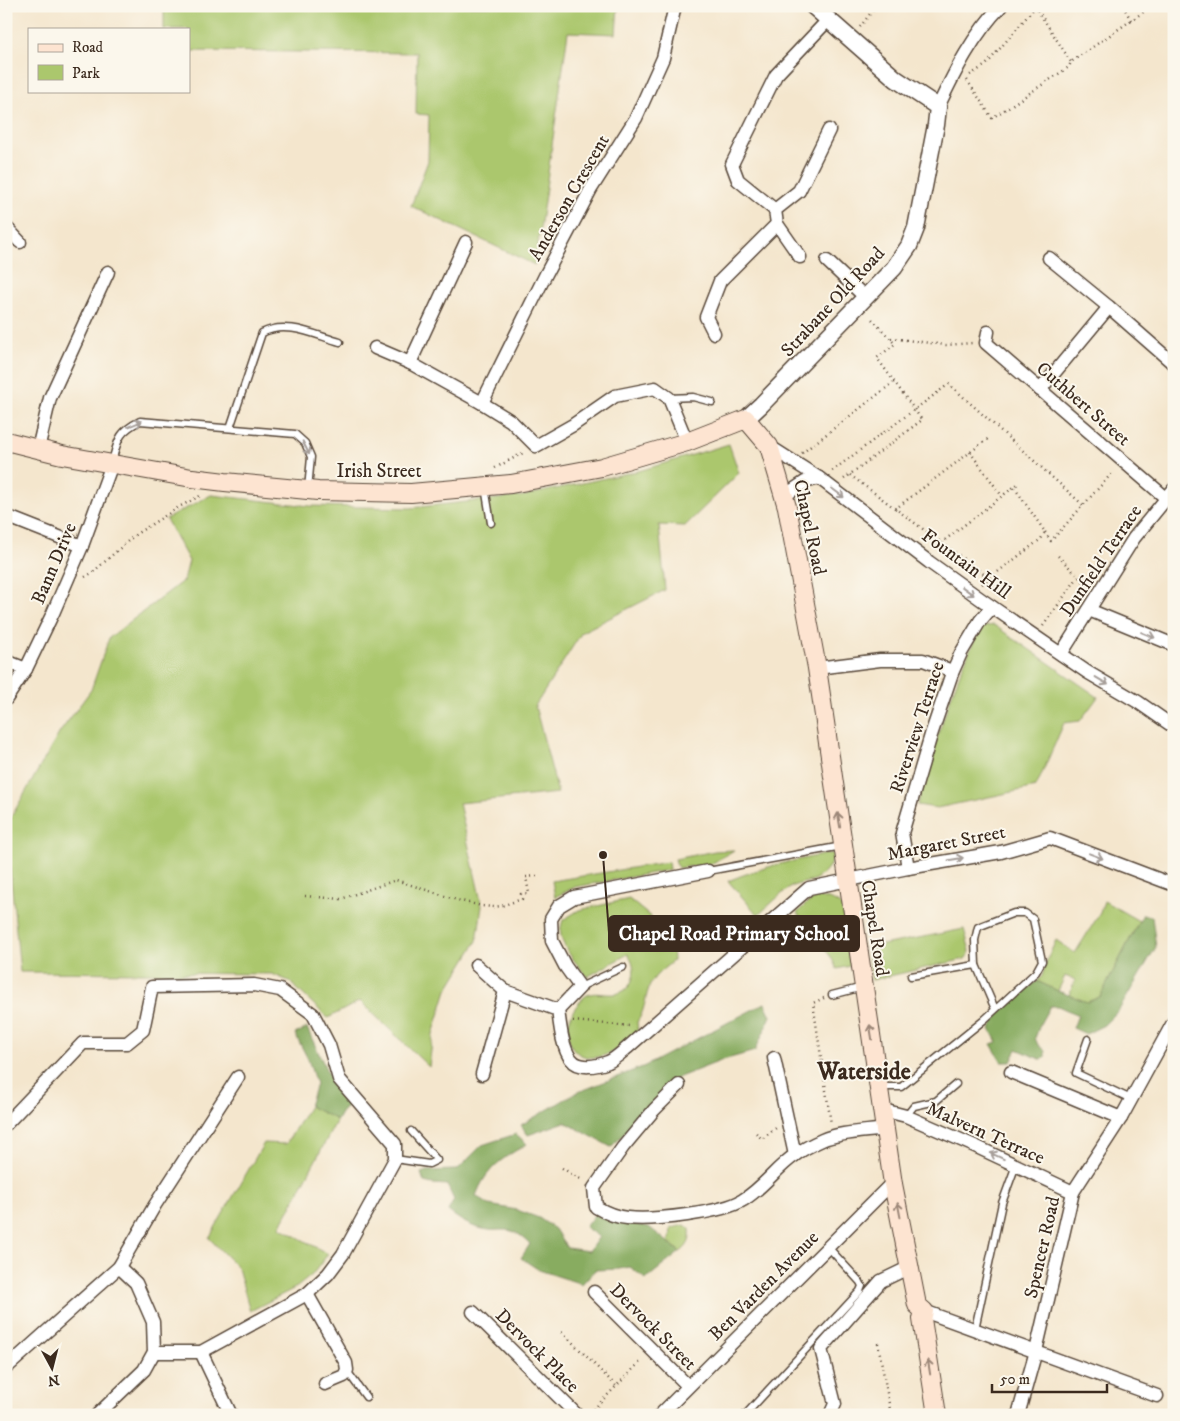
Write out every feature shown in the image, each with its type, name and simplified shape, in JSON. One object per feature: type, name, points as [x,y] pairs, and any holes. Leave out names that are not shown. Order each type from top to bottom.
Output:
[{"type":"main road","name":"Irish Street","points":[[6,441],[62,455],[225,482],[308,490],[411,494],[511,484],[602,467],[687,442],[746,419]]},
{"type":"main road","name":"Fountain Hill","points":[[746,419],[770,446]]},
{"type":"main road","name":"Chapel Road","points":[[770,446],[784,496],[816,668],[894,1184],[917,1305],[924,1311],[922,1319],[937,1415]]},
{"type":"street","name":"Anderson Crescent","points":[[482,403],[546,274],[591,189],[636,118],[663,58],[674,6]]},
{"type":"street","points":[[813,6],[896,79],[938,107]]},
{"type":"street","name":"Strabane Old Road","points":[[746,419],[761,406],[894,268],[909,246],[920,210],[938,107],[954,73],[980,30],[1001,6]]},
{"type":"street","points":[[800,257],[777,224],[775,210],[738,180],[732,164],[776,75],[829,19]]},
{"type":"street","points":[[775,210],[799,191],[829,130]]},
{"type":"street","points":[[714,333],[706,317],[720,281],[777,224]]},
{"type":"street","points":[[6,227],[20,242]]},
{"type":"street","points":[[410,363],[466,242]]},
{"type":"street","points":[[1049,258],[1174,364]]},
{"type":"street","points":[[827,260],[862,301]]},
{"type":"street","points":[[38,449],[50,398],[108,272]]},
{"type":"street","points":[[1040,390],[1109,307]]},
{"type":"street","name":"Cuthbert Street","points":[[987,337],[1040,390],[1123,461],[1170,494]]},
{"type":"street","points":[[375,348],[410,363],[482,403],[511,421],[536,446],[573,425],[616,396],[655,388],[669,398],[687,442]]},
{"type":"street","name":"Fountain Hill","points":[[770,446],[820,479],[992,608],[1087,672],[1138,702],[1174,727]]},
{"type":"street","name":"Bann Drive","points":[[6,699],[26,669],[64,589],[112,464]]},
{"type":"street","points":[[784,496],[805,482],[820,479]]},
{"type":"street","name":"Dunfield Terrace","points":[[1061,654],[1134,538],[1170,494]]},
{"type":"street","points":[[6,516],[82,546]]},
{"type":"street","name":"Riverview Terrace","points":[[908,868],[902,833],[930,735],[952,672],[961,653],[980,621],[992,608]]},
{"type":"street","points":[[1089,610],[1174,645]]},
{"type":"street","points":[[816,668],[880,660],[923,660],[952,672]]},
{"type":"street","points":[[6,661],[26,669]]},
{"type":"street","name":"Margaret Street","points":[[558,1015],[563,1040],[571,1060],[589,1067],[609,1062],[809,888],[1001,852],[1050,838],[1174,885]]},
{"type":"street","points":[[476,965],[505,991],[558,1015],[580,987],[565,966],[552,941],[552,919],[559,906],[574,897],[708,871]]},
{"type":"street","points":[[6,1124],[82,1043],[127,1042],[143,1030],[152,987],[254,985],[280,990],[313,1014],[329,1045],[339,1079],[395,1144],[396,1159],[343,1254],[328,1274],[307,1294],[201,1352],[154,1352]]},
{"type":"street","points":[[482,1074],[505,991]]},
{"type":"street","name":"Spencer Road","points":[[1018,1415],[1036,1351],[1073,1192],[1121,1118],[1173,1025]]},
{"type":"street","points":[[774,1058],[795,1154]]},
{"type":"street","points":[[1011,1072],[1121,1118]]},
{"type":"street","points":[[6,1368],[120,1267],[155,1205],[238,1077]]},
{"type":"street","points":[[679,1085],[642,1124],[594,1188],[596,1207],[606,1214],[628,1218],[659,1218],[724,1208],[742,1201],[757,1190],[795,1154],[822,1140],[886,1129]]},
{"type":"street","name":"Malvern Terrace","points":[[883,1110],[906,1116],[1073,1192]]},
{"type":"street","name":"Ben Varden Avenue","points":[[660,1415],[888,1187],[894,1184]]},
{"type":"street","points":[[97,1415],[144,1370],[154,1352],[153,1322],[136,1283],[120,1267]]},
{"type":"street","points":[[830,1415],[834,1404],[821,1349],[881,1281],[910,1267]]},
{"type":"street","name":"Dervock Street","points":[[594,1292],[688,1386]]},
{"type":"street","points":[[307,1294],[346,1363],[347,1370],[344,1376],[325,1384]]},
{"type":"street","points":[[924,1311],[1157,1396]]},
{"type":"street","name":"Dervock Place","points":[[473,1312],[577,1415]]},
{"type":"street","points":[[201,1352],[231,1415]]},
{"type":"lane","points":[[230,428],[262,333],[270,328],[288,327],[340,342]]},
{"type":"lane","points":[[669,398],[693,397],[712,402]]},
{"type":"lane","points":[[112,464],[118,440],[128,427],[140,421],[295,434],[305,443],[311,457],[308,490]]},
{"type":"lane","points":[[485,486],[491,523]]},
{"type":"lane","points":[[708,871],[844,846]]},
{"type":"lane","points":[[880,1087],[901,1087],[984,1020],[1036,972],[1042,961],[1033,919],[1025,913],[1014,913],[978,927],[975,940],[976,965],[995,1009]]},
{"type":"lane","points":[[911,976],[976,965]]},
{"type":"lane","points":[[580,987],[624,967]]},
{"type":"lane","points":[[832,994],[864,987]]},
{"type":"lane","points":[[1088,1039],[1076,1073],[1131,1099]]},
{"type":"lane","points":[[906,1116],[914,1106],[936,1101],[956,1084]]},
{"type":"lane","points":[[396,1159],[429,1164],[437,1160],[411,1132]]},
{"type":"lane","points":[[975,1329],[1002,1203],[1016,1165]]},
{"type":"lane","points":[[745,1415],[860,1291],[862,1286],[860,1282],[828,1247]]},
{"type":"lane","points":[[347,1370],[366,1397]]},
{"type":"path","points":[[852,39],[876,6]]},
{"type":"path","points":[[1071,62],[1035,6],[986,65],[965,77],[992,118],[1069,67],[1071,62],[1152,6]]},
{"type":"path","points":[[1123,6],[1131,20]]},
{"type":"path","points":[[832,488],[922,420],[877,358],[895,344],[862,301]]},
{"type":"path","points":[[890,338],[946,345],[987,337]]},
{"type":"path","points":[[792,460],[894,382]]},
{"type":"path","points":[[820,479],[950,384],[1083,505]]},
{"type":"path","points":[[895,509],[989,438]]},
{"type":"path","points":[[970,452],[1002,496]]},
{"type":"path","points":[[1014,487],[1051,541],[1123,461]]},
{"type":"path","points":[[849,475],[989,578]]},
{"type":"path","points":[[64,589],[92,573],[136,534],[179,507],[225,482]]},
{"type":"path","points":[[942,543],[1019,483]]},
{"type":"path","points":[[971,593],[1041,539],[1045,532]]},
{"type":"path","points":[[1035,637],[1078,577],[1058,556]]},
{"type":"path","points":[[304,896],[341,899],[396,880],[457,900],[494,907],[522,899],[521,894],[529,892],[526,878],[537,876]]},
{"type":"path","points":[[832,994],[813,1002],[831,1126],[838,1136]]},
{"type":"path","points":[[558,1015],[650,1028]]},
{"type":"path","points":[[756,1133],[762,1139],[787,1119]]},
{"type":"path","points":[[562,1168],[594,1188]]},
{"type":"path","points":[[562,1332],[616,1386]]},
{"type":"path","points":[[878,1343],[891,1415]]},
{"type":"path","points":[[588,1415],[652,1350]]},
{"type":"green space","points":[[164,6],[618,6],[616,34],[568,32],[535,265],[411,206],[428,161],[429,115],[416,114],[417,53],[190,51],[190,28],[164,28]]},
{"type":"green space","points":[[729,444],[739,473],[685,526],[659,525],[665,590],[582,632],[535,706],[558,793],[459,803],[482,906],[477,941],[447,990],[433,1034],[429,1067],[360,1001],[328,1018],[289,981],[272,974],[20,972],[6,826],[60,732],[91,690],[109,638],[184,580],[189,561],[166,519],[211,495],[310,506],[410,508],[523,496],[642,470]]},
{"type":"green space","points":[[994,625],[1098,697],[1080,721],[1064,723],[1036,787],[937,808],[917,805],[945,714],[961,670],[981,627]]},
{"type":"green space","points":[[734,850],[711,864],[678,868],[675,859],[715,851]]},
{"type":"green space","points":[[833,853],[830,865],[821,875],[814,880],[791,887],[758,915],[728,881],[767,867]]},
{"type":"green space","points":[[668,862],[669,870],[575,887],[555,897],[552,881]]},
{"type":"green space","points":[[816,898],[824,898],[836,902],[842,907],[850,966],[837,969],[831,957],[797,913]]},
{"type":"green space","points":[[629,899],[670,933],[673,961],[651,982],[637,1022],[638,1031],[616,1050],[597,1057],[587,1057],[579,1054],[570,1042],[568,1033],[573,1011],[583,998],[593,993],[611,994],[623,991],[631,982],[634,974],[633,965],[628,954],[587,977],[562,941],[561,930],[563,920],[579,910]]},
{"type":"green space","points":[[1104,901],[1139,921],[1100,997],[1087,1002],[1069,995],[1075,980],[1065,976],[1058,991],[1037,981],[1042,976],[1056,940],[1075,953],[1100,913]]},
{"type":"green space","points":[[1143,914],[1152,917],[1156,947],[1119,1010],[1104,1025],[1086,1034],[1073,1028],[1078,1015],[1058,1006],[1050,1006],[1035,1038],[1038,1045],[1045,1051],[1045,1058],[1040,1059],[1017,1049],[1011,1062],[1002,1062],[991,1044],[997,1042],[990,1029],[1004,1008],[1037,981],[1087,1002],[1100,997]]},
{"type":"green space","points":[[964,929],[970,951],[965,959],[872,980],[867,948]]},
{"type":"green space","points":[[765,1003],[771,1016],[755,1051],[723,1060],[677,1078],[611,1147],[565,1122],[528,1135],[521,1125],[576,1093],[645,1066]]},
{"type":"green space","points":[[307,1028],[333,1084],[350,1103],[337,1120],[309,1106],[316,1084],[308,1059],[295,1034]]},
{"type":"green space","points":[[309,1106],[337,1120],[280,1227],[328,1254],[312,1275],[297,1287],[250,1311],[238,1268],[209,1238],[264,1143],[286,1144]]},
{"type":"green space","points":[[516,1134],[527,1144],[510,1154],[490,1171],[476,1196],[489,1205],[517,1210],[539,1218],[555,1229],[567,1248],[589,1251],[599,1237],[585,1227],[595,1214],[649,1227],[680,1252],[646,1279],[630,1267],[595,1270],[582,1284],[539,1270],[521,1258],[530,1244],[516,1233],[505,1230],[487,1230],[470,1225],[459,1219],[448,1211],[454,1200],[447,1185],[424,1182],[421,1173],[457,1170],[482,1145]]},
{"type":"green space","points":[[685,1225],[690,1229],[690,1239],[686,1247],[680,1252],[668,1241],[671,1228]]},
{"type":"place","name":"Chapel Road Primary School","points":[[603,855]]},
{"type":"district","name":"Waterside","points":[[864,1071]]}]
